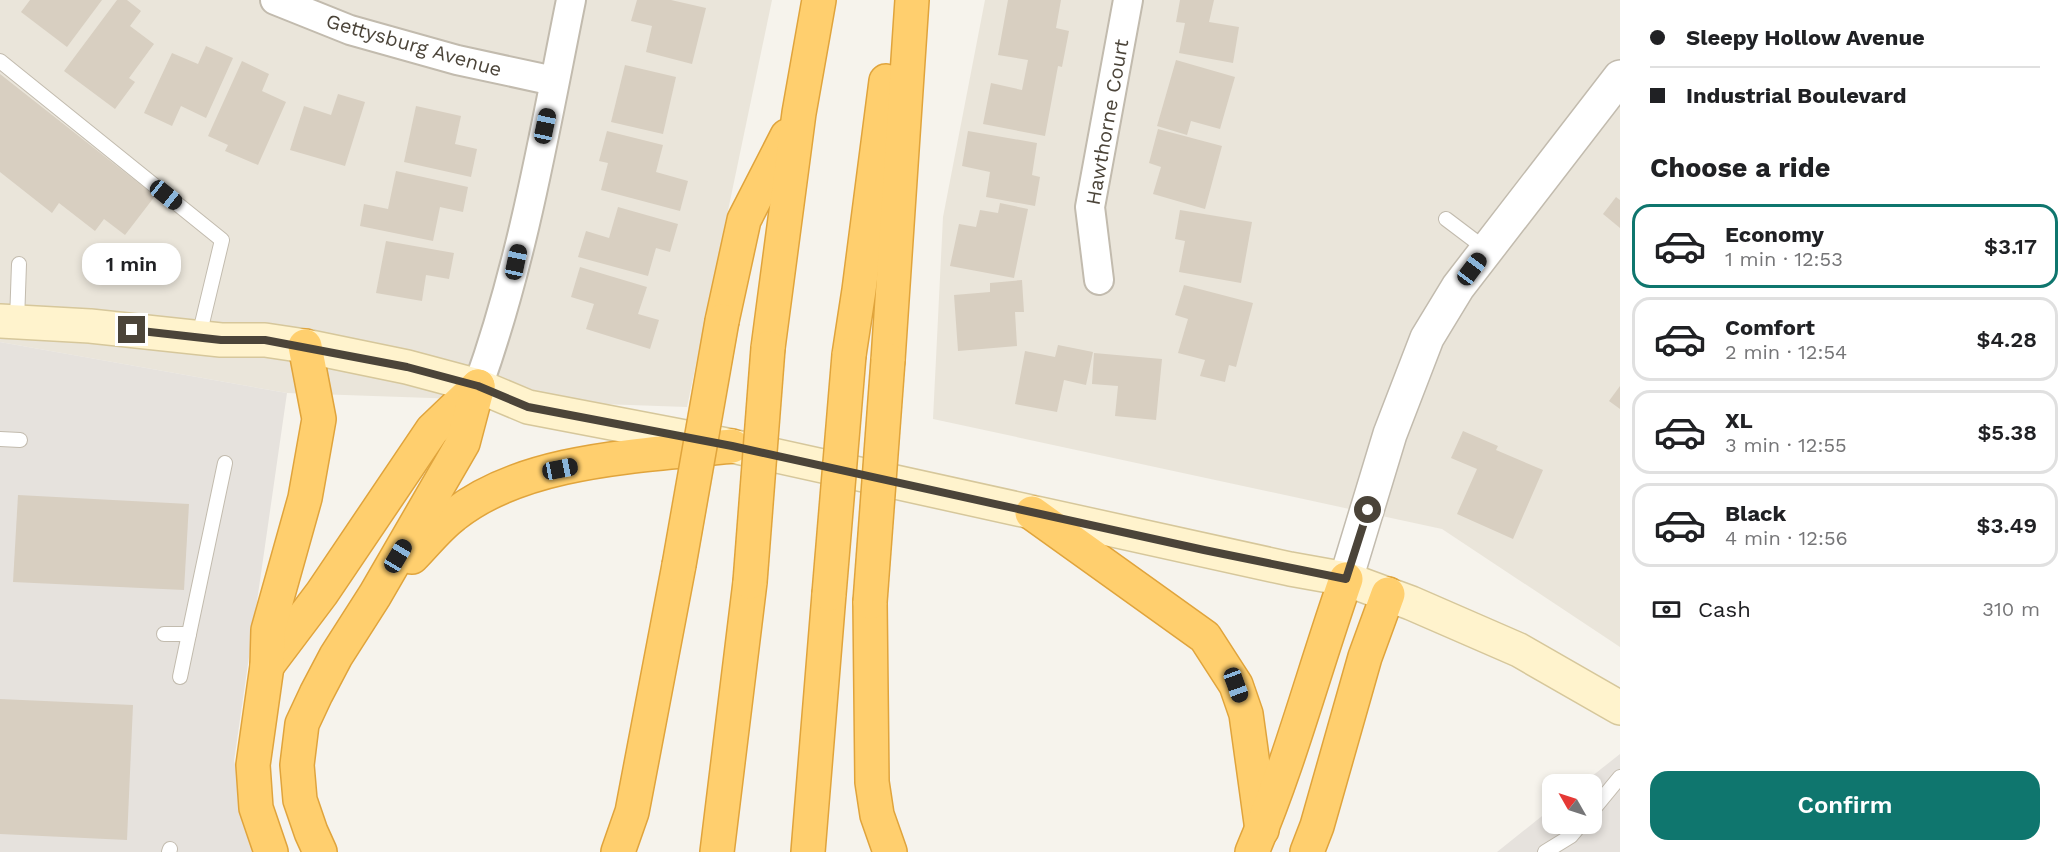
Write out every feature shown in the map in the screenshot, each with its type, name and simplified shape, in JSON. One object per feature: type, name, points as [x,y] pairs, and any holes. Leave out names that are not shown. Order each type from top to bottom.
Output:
[{"type":"highway","points":[[717,852],[750,582],[768,348],[799,113],[819,0]]},
{"type":"highway","points":[[808,852],[849,355],[890,52],[903,0]]},
{"type":"highway","points":[[890,852],[877,815],[872,782],[870,602],[912,0]]},
{"type":"highway","points":[[618,852],[632,812],[679,566],[722,321],[744,220],[799,113]]},
{"type":"highway","points":[[271,852],[256,808],[253,765],[267,666],[268,630],[304,498],[319,419],[305,346]]},
{"type":"highway","points":[[320,852],[300,800],[297,765],[303,724],[336,656],[375,595],[463,443],[478,386]]},
{"type":"highway","points":[[267,666],[322,593],[432,430],[478,386]]},
{"type":"highway","points":[[375,595],[453,515],[495,489],[537,473],[605,460],[732,446]]},
{"type":"highway","points":[[1032,513],[1205,637],[1236,685],[1246,714],[1257,841]]},
{"type":"highway","points":[[1257,841],[1297,734],[1326,635],[1346,579]]},
{"type":"highway","points":[[1307,852],[1317,826],[1365,657],[1388,594]]},
{"type":"main road","points":[[9,321],[199,336],[221,340],[265,340],[305,346],[407,367],[478,386],[528,407],[732,446],[1290,569],[1346,579],[1388,594],[1519,650],[1620,708]]},
{"type":"street","name":"Gettysburg Avenue","points":[[275,0],[350,30],[457,60],[554,81]]},
{"type":"street","points":[[478,386],[499,328],[516,262],[571,0]]},
{"type":"street","name":"Hawthorne Court","points":[[1099,280],[1090,207],[1128,0]]},
{"type":"street","points":[[1346,579],[1390,434],[1427,338],[1458,287],[1620,77]]},
{"type":"lane","points":[[0,61],[222,240],[199,336]]},
{"type":"lane","points":[[1446,219],[1487,250]]},
{"type":"lane","points":[[9,321],[19,264]]},
{"type":"lane","points":[[0,439],[20,440]]},
{"type":"lane","points":[[180,677],[225,463]]},
{"type":"lane","points":[[164,634],[189,634]]},
{"type":"lane","points":[[1602,799],[1620,777]]},
{"type":"lane","points":[[1545,852],[1573,834]]},
{"type":"shaded area","points":[[0,0],[772,0],[687,407],[287,393],[0,342]]},
{"type":"shaded area","points":[[985,0],[1620,0],[1620,647],[1442,529],[933,419],[943,217]]},
{"type":"shaded area","points":[[0,342],[287,393],[234,761],[264,852],[0,852]]},
{"type":"shaded area","points":[[1620,754],[1620,852],[1497,852],[1542,816],[1542,834],[1602,834],[1602,774],[1595,774]]},
{"type":"building","points":[[30,0],[102,0],[67,47],[21,12]]},
{"type":"building","points":[[117,0],[127,0],[141,11],[130,26],[154,44],[129,78],[135,82],[115,109],[64,71]]},
{"type":"building","points":[[637,0],[671,0],[706,8],[692,64],[646,52],[652,26],[631,21]]},
{"type":"building","points":[[1008,0],[1061,0],[1056,28],[1069,31],[1062,67],[1058,66],[1045,136],[983,124],[991,83],[1022,90],[1028,60],[998,55]]},
{"type":"building","points":[[1180,0],[1214,0],[1209,22],[1239,27],[1233,63],[1179,53],[1185,23],[1176,22]]},
{"type":"building","points":[[206,46],[233,58],[206,118],[181,106],[172,126],[144,113],[172,53],[198,64]]},
{"type":"building","points":[[1176,60],[1235,77],[1220,129],[1191,121],[1187,135],[1157,126]]},
{"type":"building","points":[[242,61],[269,74],[262,91],[286,102],[258,165],[225,151],[228,145],[208,136]]},
{"type":"building","points":[[625,65],[676,77],[663,134],[611,122]]},
{"type":"building","points":[[0,74],[155,196],[125,235],[104,219],[95,231],[59,203],[52,213],[0,172]]},
{"type":"building","points":[[338,94],[365,102],[345,166],[290,150],[304,106],[331,115]]},
{"type":"building","points":[[416,106],[461,116],[455,144],[477,149],[471,177],[404,162]]},
{"type":"building","points":[[1158,129],[1222,146],[1205,209],[1153,194],[1161,167],[1149,163]]},
{"type":"building","points":[[607,131],[663,145],[656,172],[688,181],[680,211],[601,190],[608,163],[599,161]]},
{"type":"building","points":[[968,131],[1037,143],[1032,175],[1040,177],[1035,206],[986,197],[990,172],[962,166]]},
{"type":"building","points":[[396,171],[468,187],[463,212],[440,207],[433,241],[360,226],[364,204],[388,209]]},
{"type":"building","points":[[1616,197],[1620,200],[1620,228],[1603,214]]},
{"type":"building","points":[[1000,203],[1028,209],[1014,278],[950,266],[959,224],[976,227],[980,210],[998,213]]},
{"type":"building","points":[[618,207],[678,224],[670,252],[656,248],[648,276],[578,257],[586,231],[609,238]]},
{"type":"building","points":[[1180,210],[1252,222],[1241,283],[1179,272],[1185,241],[1175,239]]},
{"type":"building","points":[[386,241],[454,253],[449,279],[426,275],[422,301],[376,293]]},
{"type":"building","points":[[580,267],[647,287],[638,314],[659,320],[650,349],[586,329],[594,304],[571,297]]},
{"type":"building","points":[[1022,280],[1024,312],[1015,312],[1017,346],[958,351],[954,295],[990,292],[990,283]]},
{"type":"building","points":[[1184,285],[1253,303],[1236,367],[1229,365],[1225,382],[1200,376],[1205,360],[1178,353],[1188,319],[1175,315]]},
{"type":"building","points":[[1058,345],[1093,352],[1086,385],[1064,380],[1057,412],[1015,404],[1025,351],[1055,357]]},
{"type":"building","points":[[1094,353],[1162,359],[1156,420],[1115,416],[1118,386],[1092,384]]},
{"type":"building","points":[[1620,386],[1620,409],[1609,401]]},
{"type":"building","points":[[1463,431],[1498,446],[1496,450],[1543,470],[1513,539],[1457,514],[1477,469],[1451,458]]},
{"type":"building","points":[[18,495],[189,504],[184,590],[13,582]]},
{"type":"building","points":[[0,699],[133,705],[127,840],[0,834]]},
{"type":"route","points":[[132,330],[221,340],[265,340],[305,346],[407,367],[478,386],[528,407],[732,446],[1290,569],[1346,579],[1368,510]]}]
